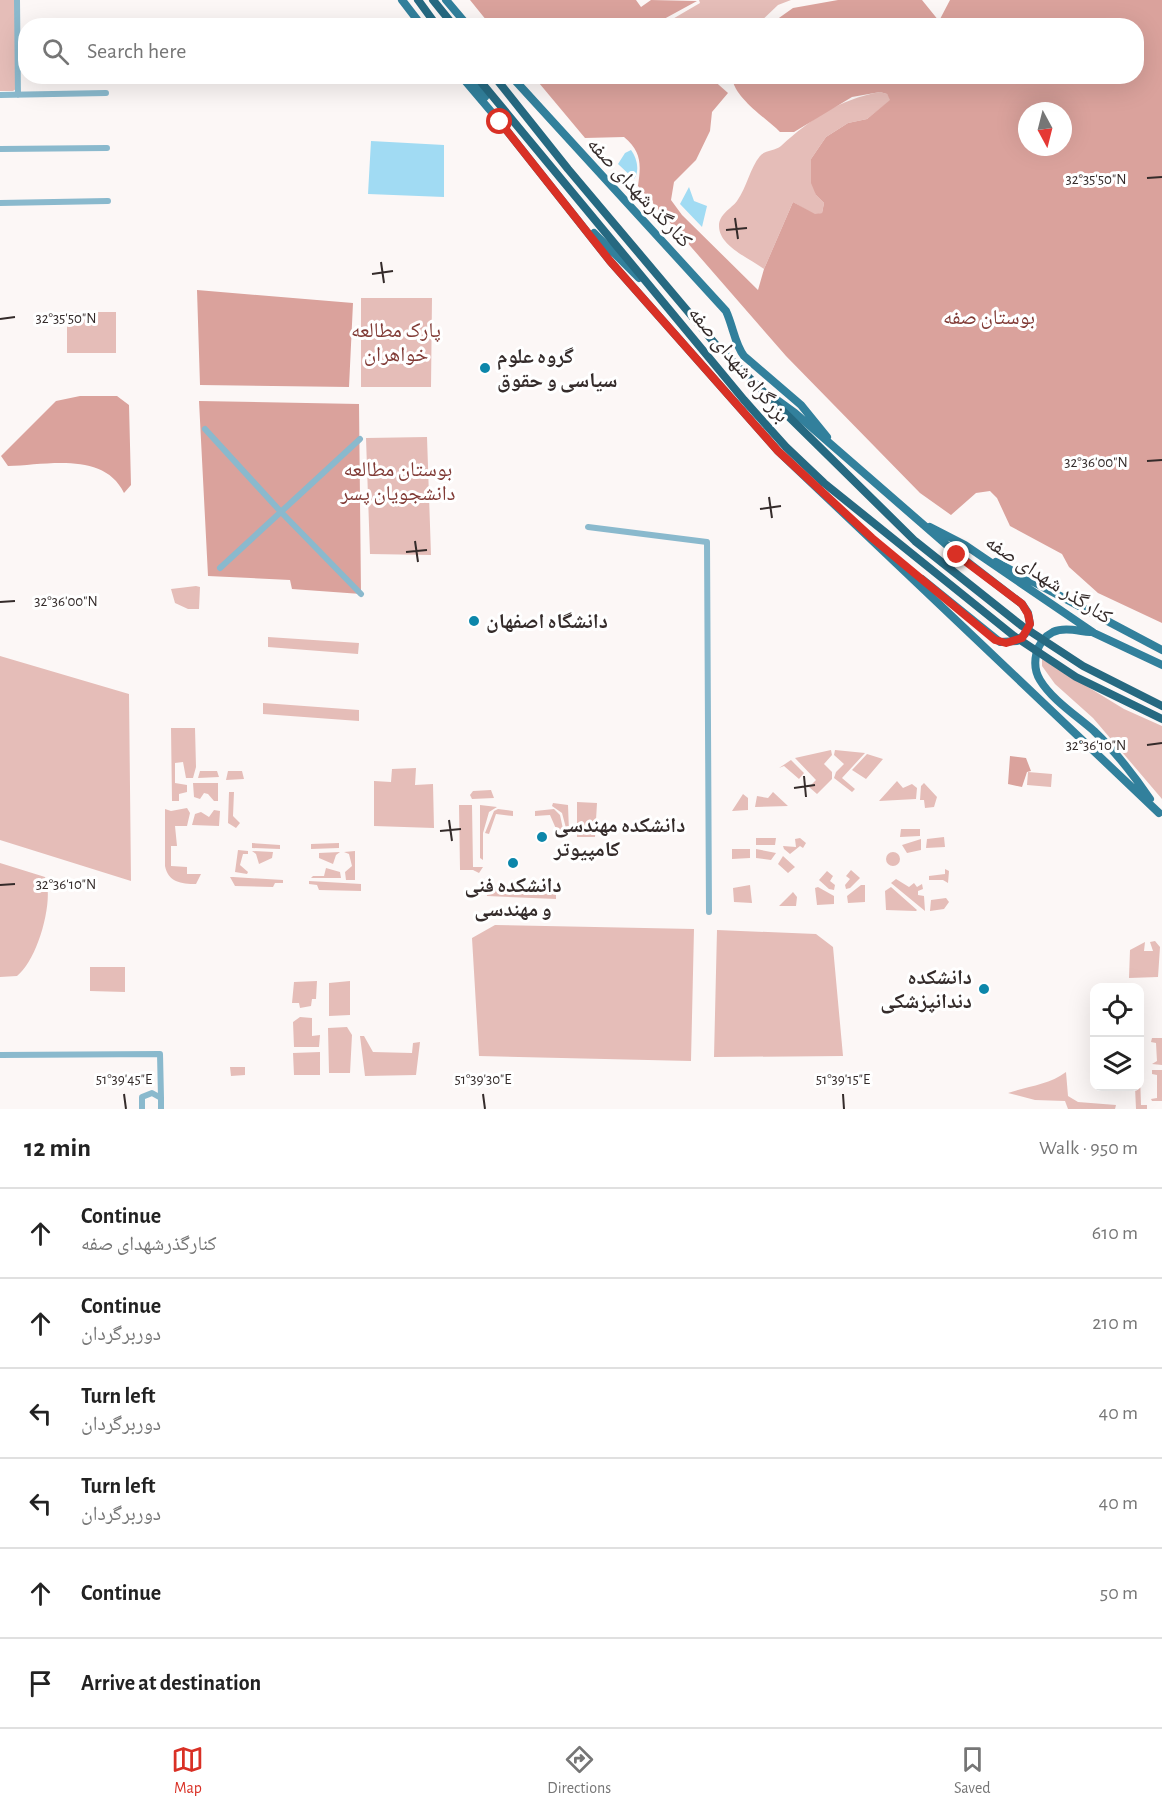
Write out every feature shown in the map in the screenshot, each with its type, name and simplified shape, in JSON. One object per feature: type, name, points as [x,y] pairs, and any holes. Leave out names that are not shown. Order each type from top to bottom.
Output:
[{"type":"highway","points":[[418,0],[432,18]]},
{"type":"highway","points":[[433,0],[448,18]]},
{"type":"highway","name":"بزرگراه شهدای صفه","points":[[483,84],[786,447],[824,483],[1014,636],[1076,677],[1162,719]]},
{"type":"highway","name":"بزرگراه شهدای صفه","points":[[500,84],[627,240],[753,383],[915,541],[1022,626],[1083,666],[1162,706]]},
{"type":"main road","points":[[446,0],[461,18]]},
{"type":"main road","points":[[404,1],[416,18]]},
{"type":"main road","points":[[468,84],[572,211],[674,315]]},
{"type":"main road","points":[[476,84],[565,203]]},
{"type":"main road","name":"کنارگذرشهدای صفه","points":[[518,84],[726,311],[737,335],[737,344],[744,356],[801,405],[832,445]]},
{"type":"main road","points":[[572,211],[610,261],[778,451],[872,538],[1160,815]]},
{"type":"main road","points":[[753,383],[795,413],[918,520],[1022,604],[1028,614],[1028,630],[1017,641],[1006,643],[995,640],[872,538]]},
{"type":"main road","name":"کنارگذر شهدای صفه","points":[[918,520],[965,545],[1094,633],[1162,665]]},
{"type":"main road","points":[[965,545],[1162,650]]},
{"type":"main road","points":[[1094,633],[1072,630],[1053,633],[1039,648],[1035,657],[1035,670],[1051,693],[1095,733],[1133,773],[1160,815]]},
{"type":"street","points":[[17,0],[18,95]]},
{"type":"street","points":[[0,95],[106,93]]},
{"type":"street","points":[[0,149],[107,148]]},
{"type":"street","points":[[0,203],[108,201]]},
{"type":"street","points":[[205,429],[361,594]]},
{"type":"street","points":[[220,568],[360,439]]},
{"type":"street","points":[[588,527],[707,542],[709,912]]},
{"type":"street","points":[[0,1055],[160,1054],[161,1109]]},
{"type":"street","points":[[142,1109],[142,1097],[145,1094],[152,1093],[161,1098]]},
{"type":"green space","points":[[0,0],[15,0],[16,89],[13,91],[0,91]]},
{"type":"green space","points":[[470,0],[636,0],[641,7],[651,0],[697,1],[666,18],[485,18]]},
{"type":"green space","points":[[699,0],[791,0],[778,5],[764,18],[674,18],[700,3]]},
{"type":"green space","name":"بوستان صفه","points":[[838,0],[922,0],[937,18],[779,18],[793,8]]},
{"type":"green space","name":"بوستان صفه","points":[[950,0],[1162,0],[1162,623],[1098,593],[1069,567],[1062,554],[1010,526],[997,498],[990,491],[976,493],[951,515],[920,493],[786,356],[638,186],[639,159],[630,143],[624,137],[585,138],[540,84],[718,84],[728,93],[712,112],[710,131],[696,160],[674,182],[671,200],[682,215],[758,290],[764,269],[793,202],[815,214],[822,213],[824,203],[816,195],[811,183],[811,159],[826,137],[848,123],[867,119],[890,100],[887,94],[880,92],[852,97],[794,132],[780,132],[738,92],[734,84],[1144,84],[1144,18],[941,18]]},
{"type":"green space","points":[[880,92],[887,94],[891,100],[867,119],[848,123],[826,137],[811,159],[816,195],[824,203],[822,213],[815,215],[793,202],[764,269],[743,256],[724,240],[719,226],[723,215],[735,204],[760,156],[781,146],[815,119],[838,105]]},
{"type":"green space","points":[[197,290],[353,303],[349,387],[200,385]]},
{"type":"green space","name":"پارک مطالعه خواهران","points":[[361,298],[432,298],[431,387],[361,387]]},
{"type":"green space","points":[[67,312],[116,312],[116,353],[67,353]]},
{"type":"green space","points":[[80,396],[117,396],[129,405],[131,485],[124,493],[115,480],[103,471],[89,466],[56,463],[8,466],[1,456],[56,401]]},
{"type":"green space","points":[[199,401],[359,404],[361,594],[292,589],[290,580],[208,576]]},
{"type":"green space","name":"بوستان مطالعه دانشجویان پسر","points":[[427,437],[431,555],[370,554],[366,438]]},
{"type":"green space","points":[[200,587],[199,609],[188,609],[175,603],[171,589]]},
{"type":"green space","points":[[268,637],[359,643],[358,654],[268,647]]},
{"type":"green space","points":[[0,656],[129,694],[131,881],[0,840]]},
{"type":"green space","points":[[1042,659],[1124,709],[1162,726],[1162,799],[1093,718],[1055,684],[1042,666]]},
{"type":"green space","points":[[263,703],[359,710],[359,721],[263,714]]},
{"type":"green space","points":[[171,728],[195,728],[196,767],[193,778],[186,778],[183,762],[175,763],[175,783],[187,785],[187,792],[179,794],[179,801],[172,801]]},
{"type":"green space","points":[[831,750],[832,755],[824,764],[832,772],[832,779],[817,794],[809,787],[816,780],[795,758]]},
{"type":"green space","points":[[835,750],[865,753],[842,778],[855,789],[852,792],[834,778],[836,772],[844,764],[834,755]]},
{"type":"green space","points":[[867,754],[883,759],[866,779],[852,770]]},
{"type":"green space","points":[[1010,756],[1026,758],[1031,771],[1027,772],[1022,787],[1008,784]]},
{"type":"green space","points":[[791,760],[804,773],[799,779],[784,766],[779,768]]},
{"type":"green space","points":[[416,768],[415,785],[433,784],[434,828],[374,826],[374,781],[391,782],[392,769]]},
{"type":"green space","points":[[200,771],[217,771],[219,777],[198,778]]},
{"type":"green space","points":[[228,771],[242,771],[244,779],[226,780]]},
{"type":"green space","points":[[1028,772],[1052,774],[1051,787],[1027,785]]},
{"type":"green space","points":[[897,781],[903,788],[912,784],[917,788],[916,799],[879,801]]},
{"type":"green space","points":[[193,783],[218,783],[218,801],[214,801],[204,793],[200,799],[194,797]]},
{"type":"green space","points":[[924,783],[937,797],[934,807],[925,808],[924,800],[920,800],[921,786]]},
{"type":"green space","points":[[491,790],[494,798],[472,799],[470,795],[473,791]]},
{"type":"green space","points":[[229,792],[234,792],[233,816],[240,823],[236,828],[228,823]]},
{"type":"green space","points":[[773,792],[788,806],[755,807],[757,796],[768,798]]},
{"type":"green space","points":[[743,794],[748,798],[748,810],[732,811]]},
{"type":"green space","points":[[577,802],[597,803],[595,837],[577,837]]},
{"type":"green space","points":[[553,803],[568,805],[569,832],[566,836],[558,836],[566,828],[562,813],[552,806]]},
{"type":"green space","points":[[459,805],[472,805],[473,867],[483,867],[479,873],[473,870],[460,870]]},
{"type":"green space","points":[[480,805],[497,807],[489,812],[483,833],[483,860],[480,858]]},
{"type":"green space","points":[[187,808],[190,813],[187,826],[175,826],[177,846],[171,846],[171,866],[187,867],[187,874],[201,874],[196,884],[172,879],[165,866],[165,809],[171,811]]},
{"type":"green space","points":[[498,809],[513,811],[513,816],[496,814],[489,834],[485,833],[494,811]]},
{"type":"green space","points":[[554,809],[560,815],[563,829],[557,831],[550,815],[535,816],[535,811]]},
{"type":"green space","points":[[214,810],[220,811],[219,826],[192,825],[195,814],[201,812],[209,817]]},
{"type":"green space","points":[[901,829],[920,829],[920,836],[900,837]]},
{"type":"green space","points":[[944,837],[945,847],[926,848],[927,839]]},
{"type":"green space","points":[[756,838],[776,838],[775,845],[756,845]]},
{"type":"green space","points":[[800,838],[806,843],[803,848],[800,846],[790,854],[784,849],[783,846],[796,847],[795,839]]},
{"type":"green space","points":[[921,839],[921,850],[907,853],[902,845]]},
{"type":"green space","points":[[252,843],[280,845],[280,849],[252,848]]},
{"type":"green space","points":[[339,843],[339,848],[311,849],[311,844]]},
{"type":"green space","points":[[732,849],[750,849],[750,858],[732,859]]},
{"type":"green space","points":[[756,849],[776,853],[771,860],[756,858]]},
{"type":"green space","points":[[238,850],[248,851],[248,854],[243,854],[240,865],[248,872],[247,874],[235,872]]},
{"type":"green space","points":[[252,851],[273,852],[272,858],[259,864],[256,854]]},
{"type":"green space","points":[[355,851],[355,880],[346,880],[345,872],[352,866],[349,854],[344,852]]},
{"type":"green space","points":[[340,852],[336,855],[333,864],[319,858],[319,853]]},
{"type":"green space","points":[[890,852],[896,852],[900,859],[896,866],[890,866],[886,862],[886,856]]},
{"type":"green space","points":[[783,856],[795,867],[788,873],[778,864]]},
{"type":"green space","points":[[0,863],[45,877],[47,887],[48,900],[42,930],[31,957],[17,976],[0,977]]},
{"type":"green space","points":[[326,868],[340,872],[341,878],[311,878],[324,876]]},
{"type":"green space","points":[[945,869],[949,871],[948,883],[943,880],[929,880],[929,876],[945,874]]},
{"type":"green space","points":[[851,870],[860,878],[846,889],[845,885],[850,879],[846,876]]},
{"type":"green space","points":[[827,871],[833,876],[830,881],[835,885],[834,890],[829,889],[819,880]]},
{"type":"green space","points":[[230,877],[283,880],[283,883],[275,883],[273,887],[235,886]]},
{"type":"green space","points":[[896,879],[909,887],[914,883],[917,887],[922,884],[923,889],[918,891],[918,895],[924,896],[925,911],[891,883]]},
{"type":"green space","points":[[309,881],[361,884],[361,891],[319,890],[317,885],[309,884]]},
{"type":"green space","points":[[750,885],[752,903],[734,902],[733,888]]},
{"type":"green space","points":[[861,885],[865,885],[865,902],[848,903],[847,896]]},
{"type":"green space","points":[[486,887],[556,889],[556,899],[487,896]]},
{"type":"green space","points":[[818,887],[834,896],[834,904],[817,905],[815,888]]},
{"type":"green space","points":[[891,887],[917,910],[886,910],[885,891]]},
{"type":"green space","points":[[793,892],[797,897],[796,906],[779,906]]},
{"type":"green space","points":[[946,898],[949,902],[944,909],[930,911],[931,900]]},
{"type":"green space","points":[[495,925],[694,929],[691,1061],[479,1056],[472,938]]},
{"type":"green space","points":[[717,930],[816,934],[833,947],[843,1056],[714,1057]]},
{"type":"green space","points":[[1155,941],[1160,947],[1158,977],[1129,978],[1130,950],[1145,942],[1144,951],[1153,951],[1150,942]]},
{"type":"green space","points":[[90,967],[125,967],[125,992],[90,991]]},
{"type":"green space","points":[[317,981],[316,999],[312,999],[311,1006],[300,1008],[299,1003],[292,1003],[294,982]]},
{"type":"green space","points":[[350,981],[350,1015],[329,1016],[329,983]]},
{"type":"green space","points":[[300,1017],[312,1018],[312,1036],[320,1035],[319,1047],[294,1047],[293,1022]]},
{"type":"green space","points":[[347,1027],[352,1035],[350,1073],[329,1073],[328,1028]]},
{"type":"green space","points":[[360,1036],[364,1036],[373,1052],[412,1053],[413,1043],[420,1042],[416,1075],[365,1076]]},
{"type":"green space","points":[[1152,1038],[1162,1038],[1162,1065],[1152,1064],[1157,1061],[1156,1043],[1151,1042]]},
{"type":"green space","points":[[320,1052],[320,1075],[294,1075],[293,1053]]},
{"type":"green space","points":[[230,1067],[245,1067],[245,1075],[231,1076]]},
{"type":"green space","points":[[1152,1070],[1162,1070],[1162,1101],[1151,1099],[1157,1098],[1157,1075],[1152,1074]]},
{"type":"green space","points":[[1066,1072],[1068,1096],[1078,1102],[1116,1105],[1115,1109],[1068,1109],[1065,1101],[1035,1100],[1008,1093],[1045,1083]]},
{"type":"green space","points":[[1135,1091],[1141,1091],[1141,1105],[1147,1105],[1147,1109],[1136,1109]]},
{"type":"water","points":[[371,141],[444,145],[444,197],[368,194]]},
{"type":"water","points":[[631,150],[637,164],[634,179],[618,164],[625,153]]},
{"type":"water","points":[[689,187],[694,201],[707,206],[702,227],[680,204]]},
{"type":"place","name":"گروه علوم سیاسی و حقوق","points":[[485,368]]},
{"type":"place","name":"دانشگاه اصفهان","points":[[474,621]]},
{"type":"place","name":"دانشکده مهندسی کامپیوتر","points":[[542,837]]},
{"type":"place","name":"دانشکده فنی و مهندسی","points":[[513,863]]},
{"type":"place","name":"دانشکده دندانپزشکی","points":[[984,989]]},
{"type":"route","points":[[500,122],[610,261],[778,451],[872,538],[995,640],[1011,643],[1022,638],[1030,624],[1026,608],[957,555]]}]
